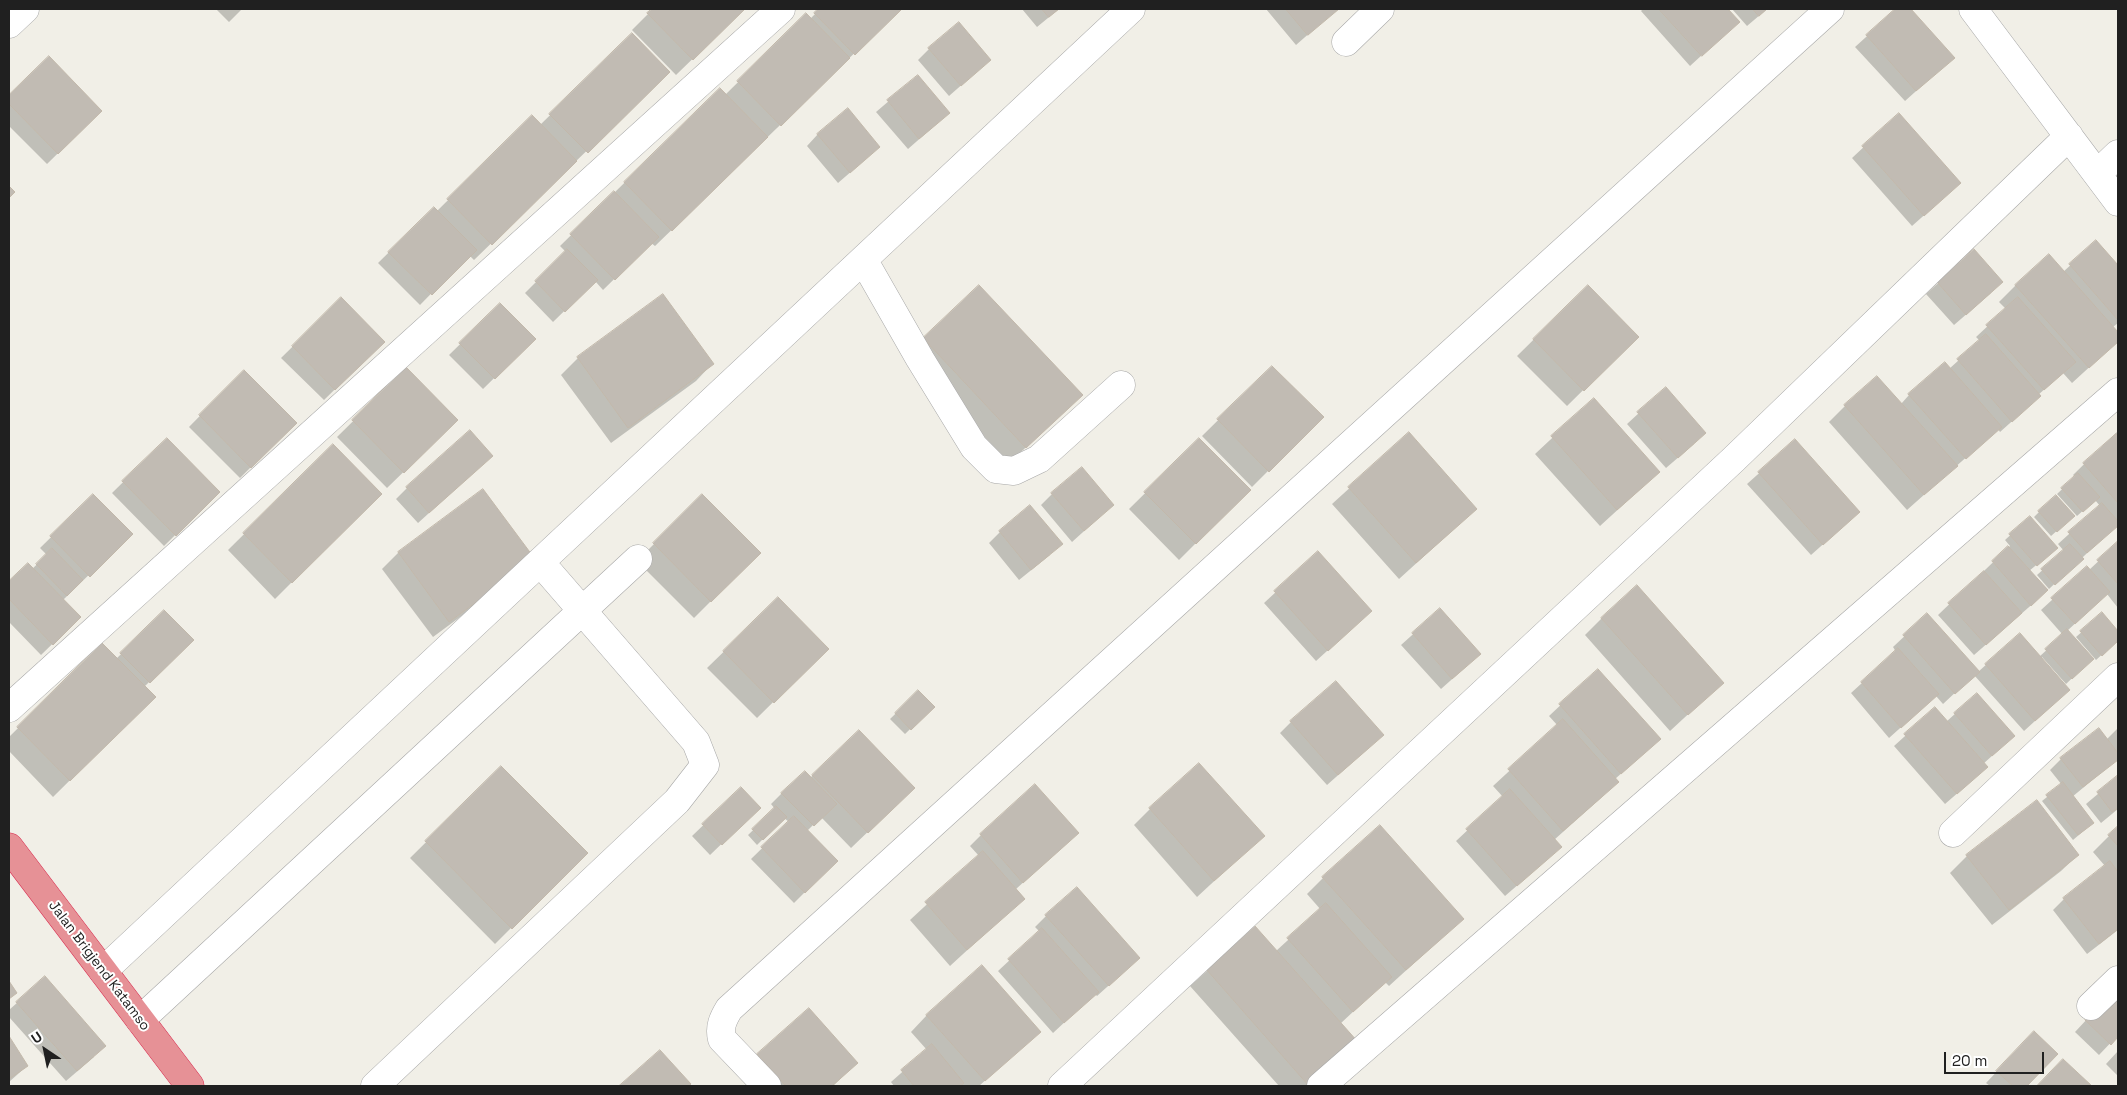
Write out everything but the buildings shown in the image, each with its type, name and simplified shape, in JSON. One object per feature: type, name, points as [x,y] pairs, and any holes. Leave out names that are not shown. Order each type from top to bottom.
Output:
[{"type":"highway","name":"Jalan Brigjend Katamso","points":[[9,847],[190,1086]]},
{"type":"street","points":[[9,24],[25,9]]},
{"type":"street","points":[[9,708],[781,9]]},
{"type":"street","points":[[103,971],[1132,9]]},
{"type":"street","points":[[1346,42],[1380,9]]},
{"type":"street","points":[[767,1086],[722,1039],[720,1031],[723,1020],[729,1010],[1830,9]]},
{"type":"street","points":[[1973,9],[2118,202]]},
{"type":"street","points":[[1062,1086],[1734,459],[2069,136]]},
{"type":"street","points":[[2097,174],[2118,154]]},
{"type":"street","points":[[864,261],[920,360],[974,447],[996,469],[1014,471],[1039,459],[1121,385]]},
{"type":"street","points":[[1321,1086],[2118,392]]},
{"type":"street","points":[[140,1020],[638,559]]},
{"type":"street","points":[[375,1086],[677,801],[705,765],[696,742],[540,562]]},
{"type":"street","points":[[1953,833],[2118,676]]},
{"type":"street","points":[[2091,1006],[2118,980]]}]
